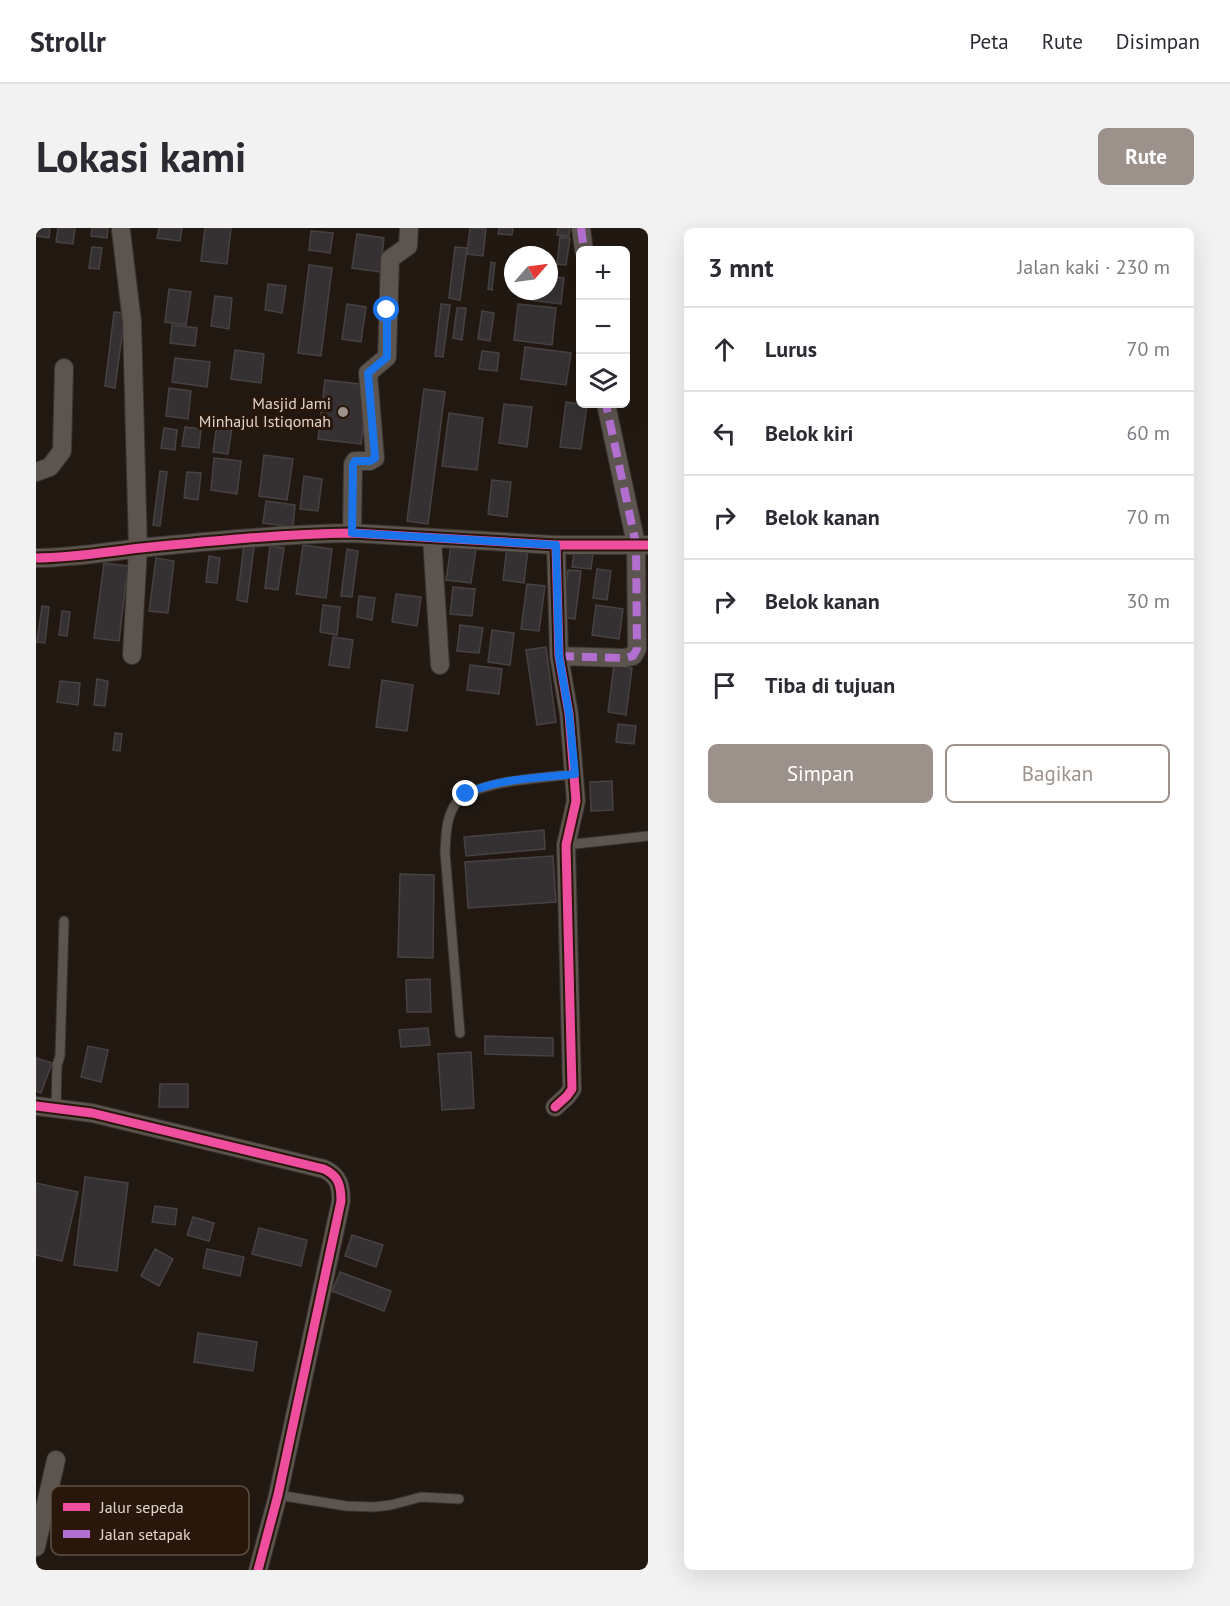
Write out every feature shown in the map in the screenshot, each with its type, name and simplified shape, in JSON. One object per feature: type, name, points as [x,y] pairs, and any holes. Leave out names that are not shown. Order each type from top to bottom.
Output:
[{"type":"street","points":[[352,533],[353,464],[355,461],[370,461],[375,458],[368,373],[387,357],[390,259],[408,246],[409,228]]},
{"type":"street","points":[[582,228],[584,246]]},
{"type":"street","points":[[121,231],[132,322],[138,549],[132,655]]},
{"type":"street","points":[[36,472],[50,467],[62,451],[64,368]]},
{"type":"street","points":[[559,656],[624,658],[633,656],[638,649],[642,545],[607,408]]},
{"type":"street","points":[[36,558],[60,558],[234,540],[352,533],[556,545],[642,545]]},
{"type":"street","points":[[432,538],[440,665]]},
{"type":"street","points":[[555,1107],[572,1089],[566,845],[576,807],[569,714],[559,656],[556,545]]},
{"type":"street","points":[[36,1106],[92,1113],[324,1169],[332,1172],[338,1180],[341,1188],[341,1201],[278,1496],[258,1570]]},
{"type":"street","points":[[36,1547],[56,1460]]},
{"type":"lane","points":[[460,1033],[445,852],[446,827],[452,811],[457,802],[474,790],[504,783],[575,774]]},
{"type":"lane","points":[[566,845],[648,836]]},
{"type":"lane","points":[[56,1108],[64,921]]},
{"type":"lane","points":[[278,1496],[346,1506],[374,1507],[421,1497],[459,1499]]},
{"type":"building","points":[[36,228],[50,228],[49,238],[36,236]]},
{"type":"building","points":[[58,228],[75,228],[73,244],[56,242]]},
{"type":"building","points":[[92,228],[108,228],[107,238],[91,236]]},
{"type":"building","points":[[159,228],[182,228],[180,241],[157,238]]},
{"type":"building","points":[[205,228],[231,228],[227,264],[201,261]]},
{"type":"building","points":[[470,228],[486,229],[483,256],[467,254]]},
{"type":"building","points":[[499,228],[513,228],[512,235],[498,234]]},
{"type":"building","points":[[558,228],[570,228],[569,236],[557,235]]},
{"type":"building","points":[[311,231],[333,233],[330,253],[309,250]]},
{"type":"building","points":[[357,234],[384,238],[380,272],[352,268]]},
{"type":"building","points":[[560,237],[570,238],[566,265],[558,264]]},
{"type":"building","points":[[92,247],[102,248],[99,269],[89,268]]},
{"type":"building","points":[[455,247],[467,248],[460,300],[449,298]]},
{"type":"building","points":[[491,262],[495,263],[492,290],[488,289]]},
{"type":"building","points":[[309,265],[332,268],[321,356],[298,353]]},
{"type":"building","points":[[558,277],[564,278],[561,304],[531,300],[558,300]]},
{"type":"building","points":[[268,284],[286,286],[282,313],[265,310]]},
{"type":"building","points":[[169,289],[191,292],[186,325],[165,322]]},
{"type":"building","points":[[215,296],[232,298],[229,329],[211,326]]},
{"type":"building","points":[[347,304],[366,307],[361,342],[342,339]]},
{"type":"building","points":[[441,304],[450,305],[443,357],[435,356]]},
{"type":"building","points":[[518,304],[556,308],[552,345],[514,340]]},
{"type":"building","points":[[457,308],[466,308],[462,340],[453,338]]},
{"type":"building","points":[[482,311],[494,313],[490,341],[478,339]]},
{"type":"building","points":[[114,312],[125,313],[115,388],[105,386]]},
{"type":"building","points":[[172,325],[197,328],[195,346],[170,343]]},
{"type":"building","points":[[525,347],[571,353],[566,385],[521,379]]},
{"type":"building","points":[[235,350],[264,354],[261,383],[231,379]]},
{"type":"building","points":[[482,351],[499,353],[497,371],[479,369]]},
{"type":"building","points":[[175,358],[210,362],[207,387],[172,382]]},
{"type":"building","name":"Masjid Jami Minhajul Istiqomah","points":[[325,380],[368,385],[361,444],[318,439]]},
{"type":"building","points":[[169,388],[191,391],[188,419],[166,416]]},
{"type":"building","points":[[424,389],[445,392],[428,524],[407,521]]},
{"type":"building","points":[[566,402],[576,403],[576,408],[587,408],[581,449],[560,447]]},
{"type":"building","points":[[504,404],[532,407],[527,447],[499,443]]},
{"type":"building","points":[[449,413],[483,418],[477,470],[442,466]]},
{"type":"building","points":[[217,425],[232,427],[228,454],[213,452]]},
{"type":"building","points":[[185,427],[201,429],[199,448],[182,446]]},
{"type":"building","points":[[164,428],[177,430],[175,450],[161,448]]},
{"type":"building","points":[[264,455],[293,459],[287,500],[259,496]]},
{"type":"building","points":[[214,458],[241,461],[237,494],[211,490]]},
{"type":"building","points":[[160,471],[167,472],[160,526],[153,525]]},
{"type":"building","points":[[187,472],[201,473],[198,500],[184,498]]},
{"type":"building","points":[[304,476],[322,479],[318,511],[300,509]]},
{"type":"building","points":[[492,480],[511,482],[507,517],[488,514]]},
{"type":"building","points":[[266,501],[295,505],[293,527],[263,523]]},
{"type":"building","points":[[244,545],[254,547],[247,602],[237,600]]},
{"type":"building","points":[[303,545],[332,549],[326,598],[296,594]]},
{"type":"building","points":[[270,546],[284,548],[278,590],[265,588]]},
{"type":"building","points":[[451,546],[476,549],[471,583],[446,580]]},
{"type":"building","points":[[507,546],[528,549],[524,583],[503,580]]},
{"type":"building","points":[[347,549],[358,551],[352,597],[341,596]]},
{"type":"building","points":[[574,552],[593,554],[591,569],[572,567]]},
{"type":"building","points":[[209,556],[220,558],[217,583],[206,582]]},
{"type":"building","points":[[156,558],[174,561],[168,613],[149,611]]},
{"type":"building","points":[[104,563],[128,566],[119,641],[94,638]]},
{"type":"building","points":[[597,569],[611,571],[607,600],[593,598]]},
{"type":"building","points":[[568,570],[581,571],[575,619],[562,617]]},
{"type":"building","points":[[527,584],[545,586],[539,631],[521,629]]},
{"type":"building","points":[[453,587],[475,589],[472,616],[450,614]]},
{"type":"building","points":[[396,594],[421,597],[417,626],[392,622]]},
{"type":"building","points":[[359,596],[375,598],[372,620],[357,617]]},
{"type":"building","points":[[323,605],[340,607],[337,635],[320,632]]},
{"type":"building","points":[[596,605],[623,609],[619,639],[592,635]]},
{"type":"building","points":[[42,606],[49,607],[45,643],[37,642]]},
{"type":"building","points":[[62,611],[70,612],[67,636],[59,635]]},
{"type":"building","points":[[460,625],[483,628],[479,653],[457,651]]},
{"type":"building","points":[[492,630],[514,633],[510,665],[488,662]]},
{"type":"building","points":[[333,637],[353,640],[349,668],[329,665]]},
{"type":"building","points":[[546,647],[556,722],[537,725],[526,650]]},
{"type":"building","points":[[470,665],[502,669],[499,694],[467,690]]},
{"type":"building","points":[[614,665],[632,668],[626,715],[608,712]]},
{"type":"building","points":[[97,679],[108,681],[105,706],[94,705]]},
{"type":"building","points":[[382,680],[413,685],[407,731],[376,727]]},
{"type":"building","points":[[60,681],[80,683],[78,705],[57,702]]},
{"type":"building","points":[[618,724],[636,726],[634,744],[616,742]]},
{"type":"building","points":[[115,733],[122,734],[120,751],[113,750]]},
{"type":"building","points":[[612,781],[613,810],[591,811],[590,782]]},
{"type":"building","points":[[544,830],[545,849],[466,856],[464,837]]},
{"type":"building","points":[[553,856],[556,902],[468,908],[465,862]]},
{"type":"building","points":[[400,874],[434,875],[433,958],[398,957]]},
{"type":"building","points":[[430,979],[431,1012],[407,1012],[406,980]]},
{"type":"building","points":[[428,1028],[430,1045],[401,1047],[399,1030]]},
{"type":"building","points":[[485,1036],[553,1038],[553,1056],[485,1054]]},
{"type":"building","points":[[88,1046],[108,1050],[101,1082],[81,1077]]},
{"type":"building","points":[[471,1052],[474,1108],[442,1110],[438,1054]]},
{"type":"building","points":[[36,1058],[52,1063],[41,1093],[36,1091]]},
{"type":"building","points":[[160,1084],[188,1084],[188,1107],[159,1107]]},
{"type":"building","points":[[85,1177],[128,1183],[117,1271],[74,1265]]},
{"type":"building","points":[[36,1183],[78,1192],[62,1261],[36,1255]]},
{"type":"building","points":[[155,1206],[177,1209],[175,1225],[152,1222]]},
{"type":"building","points":[[193,1217],[214,1223],[209,1241],[187,1235]]},
{"type":"building","points":[[259,1228],[307,1240],[301,1266],[252,1254]]},
{"type":"building","points":[[352,1235],[383,1245],[376,1267],[345,1256]]},
{"type":"building","points":[[155,1249],[173,1259],[159,1286],[141,1276]]},
{"type":"building","points":[[207,1249],[244,1257],[240,1276],[203,1268]]},
{"type":"building","points":[[340,1272],[391,1291],[384,1311],[332,1291]]},
{"type":"building","points":[[198,1333],[257,1342],[253,1371],[194,1362]]},
{"type":"marked path","points":[[581,228],[583,246]]},
{"type":"marked path","points":[[559,656],[624,658],[633,656],[637,649],[636,544],[607,408]]},
{"type":"cycle path","points":[[36,558],[246,538],[352,533],[556,545],[648,545]]},
{"type":"cycle path","points":[[555,1107],[572,1089],[566,845],[576,801],[569,714],[559,656],[556,545]]},
{"type":"cycle path","points":[[36,1106],[92,1113],[324,1169],[338,1182],[341,1201],[278,1495],[258,1570]]},
{"type":"place","name":"Masjid Jami Minhajul Istiqomah","points":[[343,412]]},
{"type":"route","points":[[387,310],[387,357],[368,373],[375,458],[370,461],[355,461],[353,464],[352,533],[556,545],[559,656],[569,714],[575,774],[504,783],[466,794]]}]
